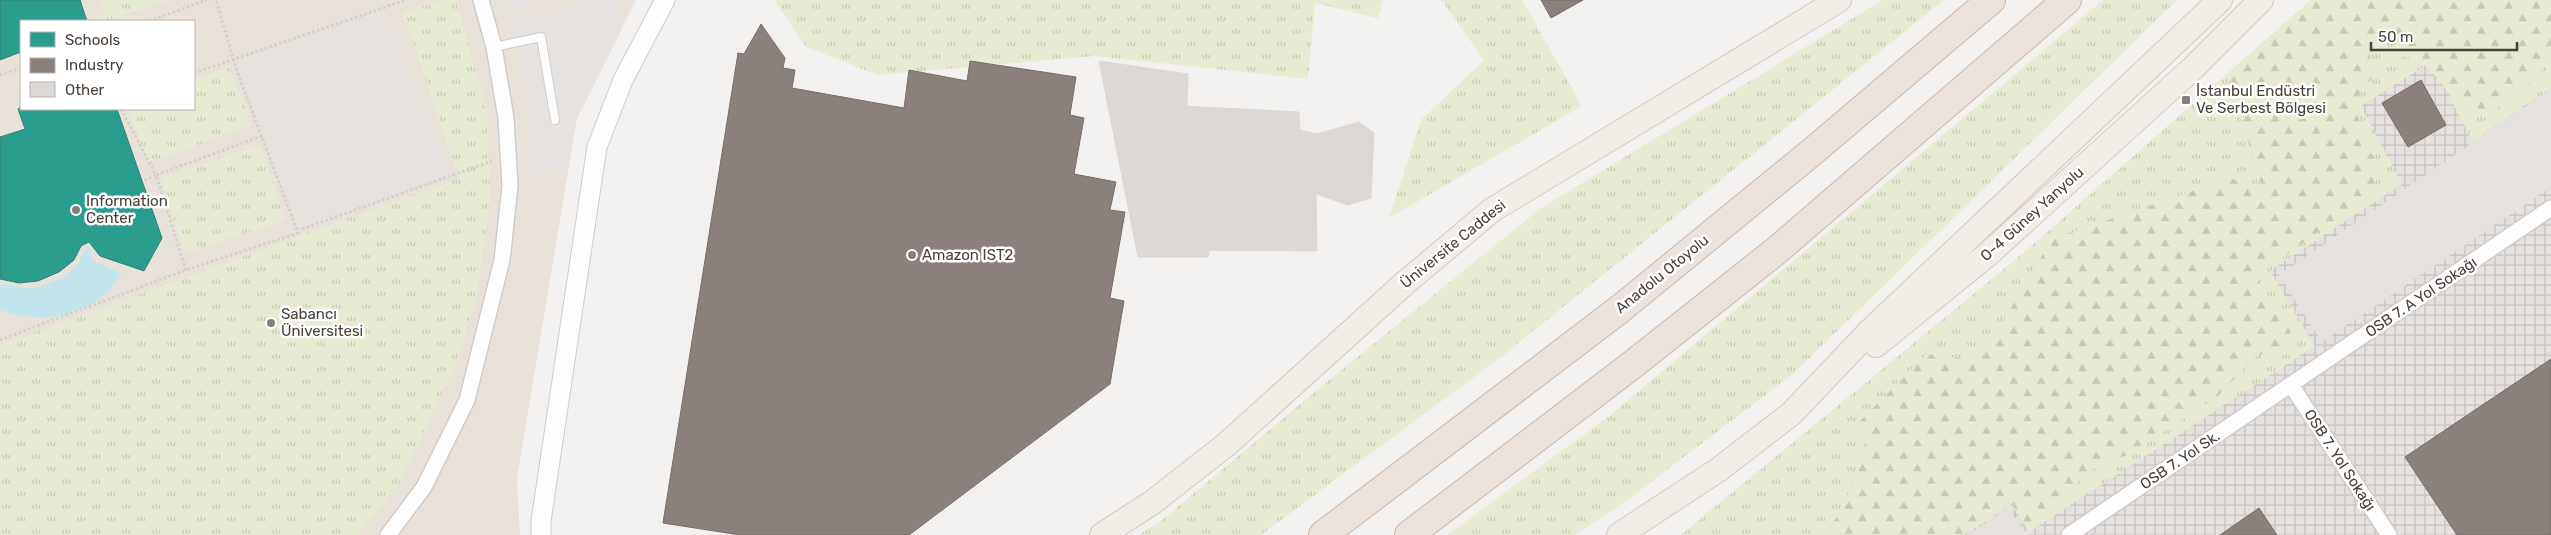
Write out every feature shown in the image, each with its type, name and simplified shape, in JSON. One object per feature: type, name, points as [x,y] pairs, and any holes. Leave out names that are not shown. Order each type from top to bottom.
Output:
[{"type":"highway","name":"Anadolu Otoyolu","points":[[1323,535],[1650,284],[1805,158],[1991,0]]},
{"type":"highway","points":[[1409,535],[1632,365],[1776,251],[2067,0]]},
{"type":"main road","name":"Üniversite Caddesi","points":[[1102,535],[1153,502],[1227,444],[1405,283],[1492,210],[1839,0]]},
{"type":"main road","points":[[1619,535],[1718,470],[1791,414],[1870,331],[2220,0]]},
{"type":"main road","name":"O-4 Güney Yanyolu","points":[[1791,414],[1986,256],[2193,68],[2261,0]]},
{"type":"street","points":[[388,535],[424,487],[467,400],[502,260],[510,186],[506,118],[494,47],[481,0]]},
{"type":"street","points":[[541,535],[566,347],[597,147],[623,80],[664,0]]},
{"type":"street","name":"OSB 7. A Yol Sokağı","points":[[2291,385],[2551,208]]},
{"type":"street","name":"OSB 7. Yol Sk.","points":[[2070,535],[2291,385]]},
{"type":"street","name":"OSB 7. Yol Sokağı","points":[[2291,385],[2389,535]]},
{"type":"lane","points":[[494,47],[541,37],[555,120]]},
{"type":"path","points":[[152,20],[207,0]]},
{"type":"path","points":[[0,340],[186,270],[298,232],[234,60],[216,0]]},
{"type":"path","points":[[195,73],[406,0]]},
{"type":"path","points":[[0,75],[20,68]]},
{"type":"path","points":[[122,110],[156,175],[186,270]]},
{"type":"path","points":[[143,181],[262,136]]},
{"type":"path","points":[[302,229],[508,155]]},
{"type":"shaded area","name":"Sabancı Üniversitesi","points":[[0,0],[636,0],[577,118],[517,479],[520,535],[0,535]]},
{"type":"shaded area","points":[[503,0],[546,0],[508,13]]},
{"type":"shaded area","points":[[603,0],[615,0],[623,26],[577,118],[568,168],[530,172],[527,106],[519,54],[511,22]]},
{"type":"shaded area","points":[[2311,0],[2551,0],[2551,535],[1681,535],[2025,252]]},
{"type":"shaded area","points":[[382,8],[450,176],[302,229],[237,63]]},
{"type":"shaded area","points":[[2551,89],[2551,187],[2322,342],[2279,275]]},
{"type":"shaded area","points":[[2008,508],[2028,535],[1967,535]]},
{"type":"green space","points":[[99,0],[169,0],[109,20],[106,20]]},
{"type":"green space","points":[[446,0],[456,0],[488,117],[490,200],[477,297],[454,368],[398,485],[358,535],[0,535],[0,345],[459,178],[403,13]]},
{"type":"green space","points":[[774,0],[1383,0],[1378,18],[1315,3],[1308,79],[1095,56],[878,75],[806,47]]},
{"type":"green space","points":[[1437,0],[1522,0],[1582,106],[1389,218],[1421,120],[1484,60],[1442,1]]},
{"type":"green space","points":[[1883,0],[1944,0],[1501,357],[1261,535],[1139,535],[1162,520],[1323,385],[1541,208]]},
{"type":"green space","points":[[2103,0],[2177,0],[1792,375],[1614,510],[1574,535],[1447,535],[1608,417]]},
{"type":"green space","points":[[2311,0],[2551,0],[2551,88],[2473,142],[2431,62],[2361,106],[2402,184],[2270,271],[2315,346],[2029,532],[2012,504],[1964,535],[1681,535],[2025,252]]},
{"type":"green space","points":[[2311,0],[2551,0],[2551,60],[2524,88],[2496,109],[2470,117],[2421,60],[2401,56],[2399,37],[2366,46],[2376,72],[2353,104],[2378,171],[2374,191],[2258,276],[2261,289],[2284,309],[2292,342],[2255,357],[2219,395],[2131,454],[2100,464],[2082,478],[2029,532],[2012,504],[1964,535],[1823,535],[1843,509],[1865,444],[1858,423],[1927,354],[1980,361],[2052,239],[2230,178],[2263,190],[2228,76]]},
{"type":"green space","points":[[230,67],[251,125],[148,163],[128,110],[195,110],[195,80]]},
{"type":"green space","points":[[260,145],[285,220],[185,253],[161,178]]},
{"type":"water","points":[[90,247],[92,260],[122,274],[109,291],[93,303],[68,314],[41,317],[27,317],[0,310],[0,285],[32,288],[51,283],[68,273],[81,259],[84,250]]},
{"type":"building: Schools","points":[[0,0],[80,0],[87,20],[20,20],[20,52],[0,60]]},
{"type":"building: Schools","name":"Information Center","points":[[18,109],[117,110],[162,238],[144,271],[100,256],[89,242],[81,246],[74,260],[59,272],[38,281],[19,283],[0,279],[0,137],[25,129]]},
{"type":"building: Industry","points":[[1541,0],[1583,0],[1551,18]]},
{"type":"building: Industry","name":"Amazon IST2","points":[[761,24],[785,58],[783,68],[795,70],[792,88],[904,108],[909,70],[967,81],[970,61],[1076,77],[1070,115],[1084,118],[1074,174],[1116,182],[1110,210],[1125,212],[1110,298],[1124,301],[1110,384],[909,535],[740,535],[663,523],[738,53],[744,54]]},
{"type":"building: Industry","points":[[2421,80],[2446,125],[2408,147],[2382,103]]},
{"type":"building: Industry","points":[[2551,359],[2551,535],[2457,535],[2405,457]]},
{"type":"building: Industry","points":[[2259,508],[2277,535],[2220,535]]},
{"type":"building: Other","points":[[1099,61],[1188,74],[1187,106],[1164,105],[1163,178],[1180,179],[1178,250],[1209,251],[1208,257],[1138,257]]},
{"type":"building: Other","points":[[1164,105],[1299,112],[1300,130],[1317,134],[1285,164],[1316,194],[1317,251],[1178,250],[1180,179],[1163,178]]},
{"type":"building: Other","points":[[1359,122],[1374,133],[1371,198],[1348,205],[1316,194],[1285,164],[1317,134]]},
{"type":"place","name":"İstanbul Endüstri Ve Serbest Bölgesi","points":[[2186,100]]},
{"type":"place","name":"Information Center","points":[[76,210]]},
{"type":"place","name":"Amazon IST2","points":[[912,255]]},
{"type":"place","name":"Sabancı Üniversitesi","points":[[271,323]]}]
